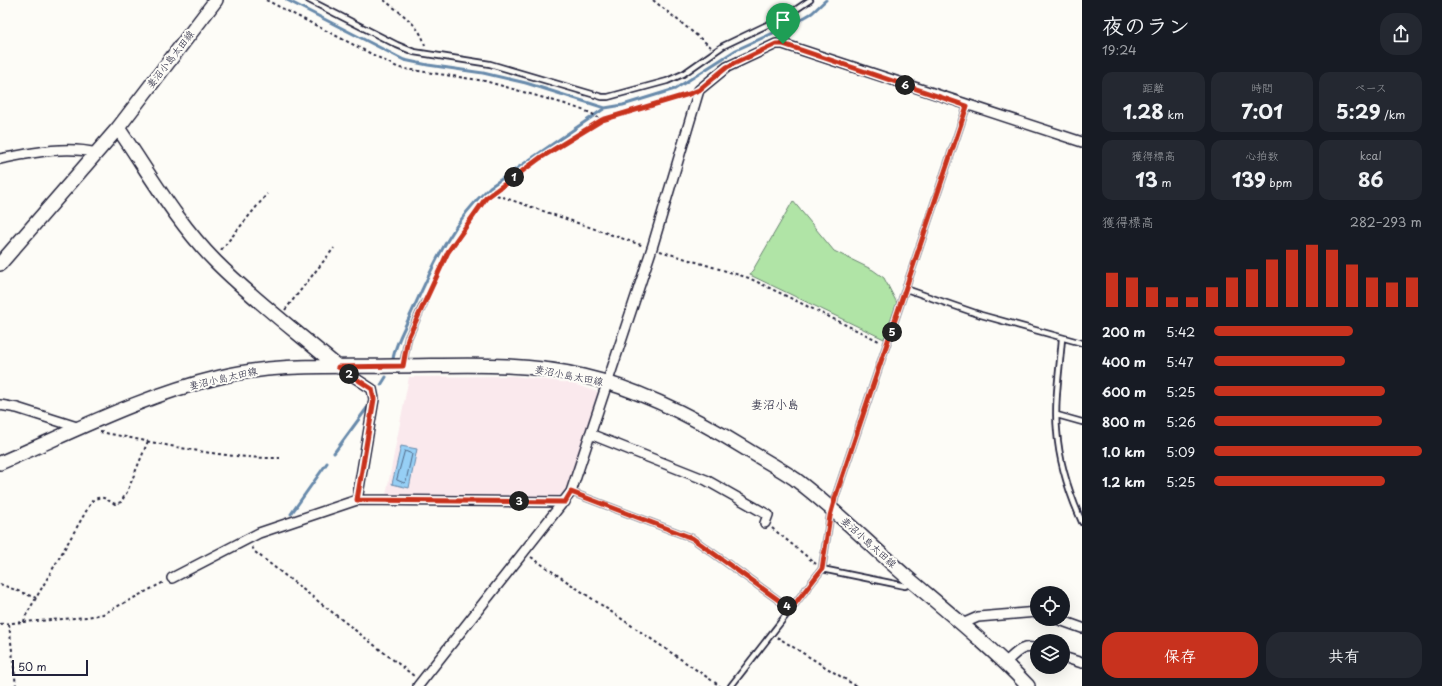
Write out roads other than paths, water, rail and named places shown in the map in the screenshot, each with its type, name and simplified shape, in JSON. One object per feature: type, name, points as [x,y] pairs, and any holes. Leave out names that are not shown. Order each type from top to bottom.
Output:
[{"type":"main road","name":"妻沼小島太田線","points":[[0,264],[118,128],[216,0]]},
{"type":"main road","points":[[118,128],[183,224],[213,259],[278,318],[338,367]]},
{"type":"main road","name":"妻沼小島太田線","points":[[0,463],[158,396],[221,376],[258,370],[403,366],[534,367],[561,371],[607,382],[637,393],[725,436],[777,467],[832,509],[962,624],[1028,686]]},
{"type":"street","points":[[422,685],[565,502],[571,492],[652,248],[699,90],[727,67],[776,44],[783,44],[967,106],[1082,142]]},
{"type":"street","points":[[0,159],[84,149],[97,153]]},
{"type":"street","points":[[338,367],[372,389],[374,399],[357,500]]},
{"type":"street","points":[[0,406],[17,408],[82,428]]},
{"type":"street","points":[[590,434],[706,480],[768,514],[765,523]]},
{"type":"street","points":[[172,578],[259,533],[357,500],[565,502]]},
{"type":"street","points":[[962,624],[967,621],[987,616],[1030,613]]},
{"type":"street","points":[[1070,624],[1082,628]]},
{"type":"street","points":[[1005,663],[1022,648],[1026,646],[1030,647]]},
{"type":"street","points":[[1070,659],[1082,662]]},
{"type":"lane","points":[[309,0],[397,46],[414,52],[490,64],[602,97],[608,97],[667,81],[683,74],[716,50],[788,15],[810,0]]},
{"type":"lane","points":[[731,686],[822,569],[832,509],[967,106]]},
{"type":"lane","points":[[906,289],[981,315],[1082,343]]},
{"type":"lane","points":[[403,366],[408,338],[424,303]]},
{"type":"lane","points":[[1062,338],[1056,430],[1062,463],[1071,496],[1082,522]]},
{"type":"lane","points":[[1057,416],[1082,422]]},
{"type":"lane","points":[[571,492],[692,538],[791,609]]},
{"type":"lane","points":[[822,569],[905,586],[914,582]]},
{"type":"water","points":[[401,446],[417,449],[409,488],[392,484]]},
{"type":"waterway","points":[[287,0],[404,60],[483,73],[526,83],[605,108],[623,105],[675,89],[736,50],[793,24],[812,13],[826,0]]},
{"type":"waterway","points":[[393,359],[400,337],[434,264],[443,247],[464,215],[490,187],[605,108]]},
{"type":"waterway","points":[[381,385],[386,377]]},
{"type":"waterway","points":[[334,453],[367,408]]},
{"type":"waterway","points":[[291,514],[327,463]]},
{"type":"district","name":"妻沼小島","points":[[775,405]]}]
